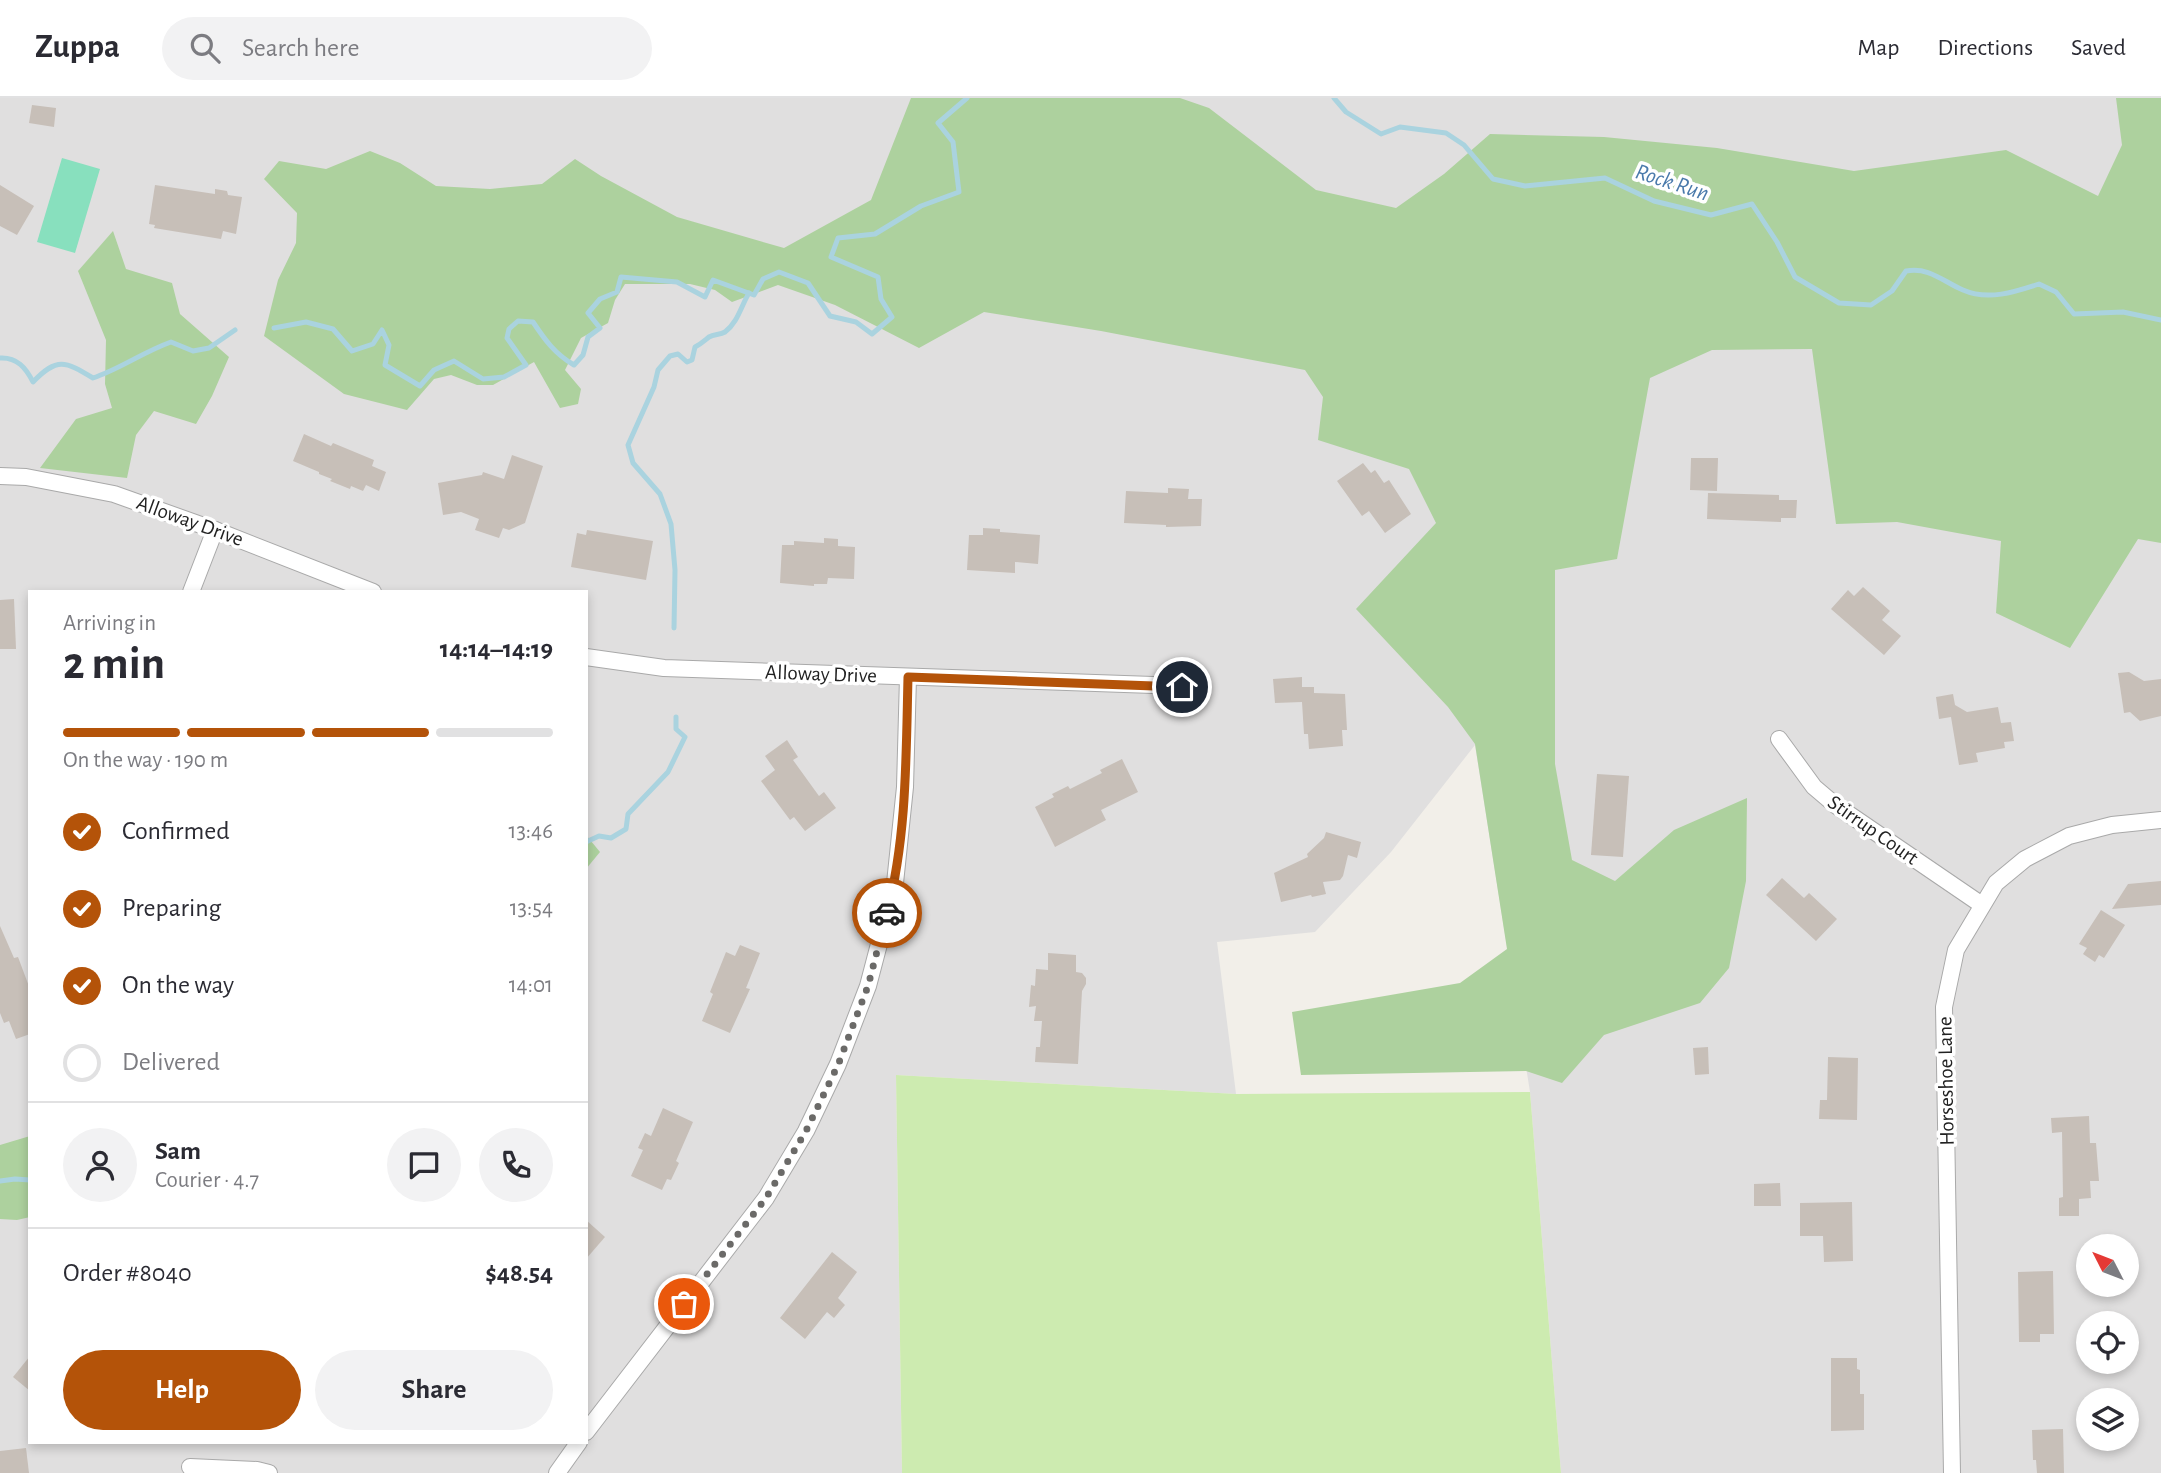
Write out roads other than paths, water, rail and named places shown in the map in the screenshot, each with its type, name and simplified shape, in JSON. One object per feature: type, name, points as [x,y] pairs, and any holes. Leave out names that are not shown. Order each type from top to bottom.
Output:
[{"type":"street","name":"Alloway Drive","points":[[0,476],[26,477],[114,494],[368,590]]},
{"type":"street","points":[[192,590],[215,530]]},
{"type":"street","name":"Alloway Drive","points":[[588,657],[664,668],[1182,687]]},
{"type":"street","points":[[588,1429],[766,1198],[806,1131],[838,1065],[868,986],[895,883],[905,787],[908,677]]},
{"type":"street","name":"Stirrup Court","points":[[1779,739],[1814,787],[1834,804],[1982,905]]},
{"type":"street","name":"Horseshoe Lane","points":[[1952,1473],[1944,1007],[1955,950],[1996,883],[2025,859],[2069,836],[2112,825],[2161,820]]},
{"type":"street","points":[[557,1473],[578,1444]]},
{"type":"street","points":[[190,1467],[269,1473]]},
{"type":"waterway","points":[[274,328],[306,322],[333,329],[352,351],[373,344],[382,330],[389,345],[385,365],[420,386],[434,370],[454,361],[483,379],[504,377],[526,365],[507,338],[509,329],[518,321],[533,322],[551,346],[574,365],[583,355],[588,337],[600,328],[588,313],[600,299],[617,292],[621,277],[677,282],[705,297],[713,280],[754,295],[763,279],[779,272],[808,283],[830,316],[856,322],[872,334],[892,317],[881,299],[878,277],[831,257],[838,238],[875,234],[921,206],[959,192],[953,142],[938,123],[967,98]]},
{"type":"waterway","name":"Rock Run","points":[[1334,98],[1346,112],[1381,134],[1400,127],[1446,133],[1464,145],[1493,179],[1525,186],[1605,178],[1654,201],[1711,215],[1752,204],[1777,242],[1795,277],[1839,303],[1871,305],[1892,291],[1906,271],[1914,270],[1929,273],[1963,290],[1982,295],[2011,292],[2039,284],[2056,292],[2074,314],[2123,312],[2161,320]]},
{"type":"waterway","points":[[674,628],[675,570],[671,524],[660,494],[633,463],[628,445],[654,387],[658,370],[670,356],[678,354],[687,362],[692,360],[695,347],[729,328],[749,293]]},
{"type":"waterway","points":[[0,358],[11,359],[20,364],[33,382],[49,368],[62,364],[93,378],[171,342],[193,351],[209,348],[235,330]]},
{"type":"waterway","points":[[588,841],[599,836],[611,838],[626,829],[628,814],[668,772],[685,737],[676,729],[676,717]]},
{"type":"waterway","points":[[0,1181],[28,1180]]}]
